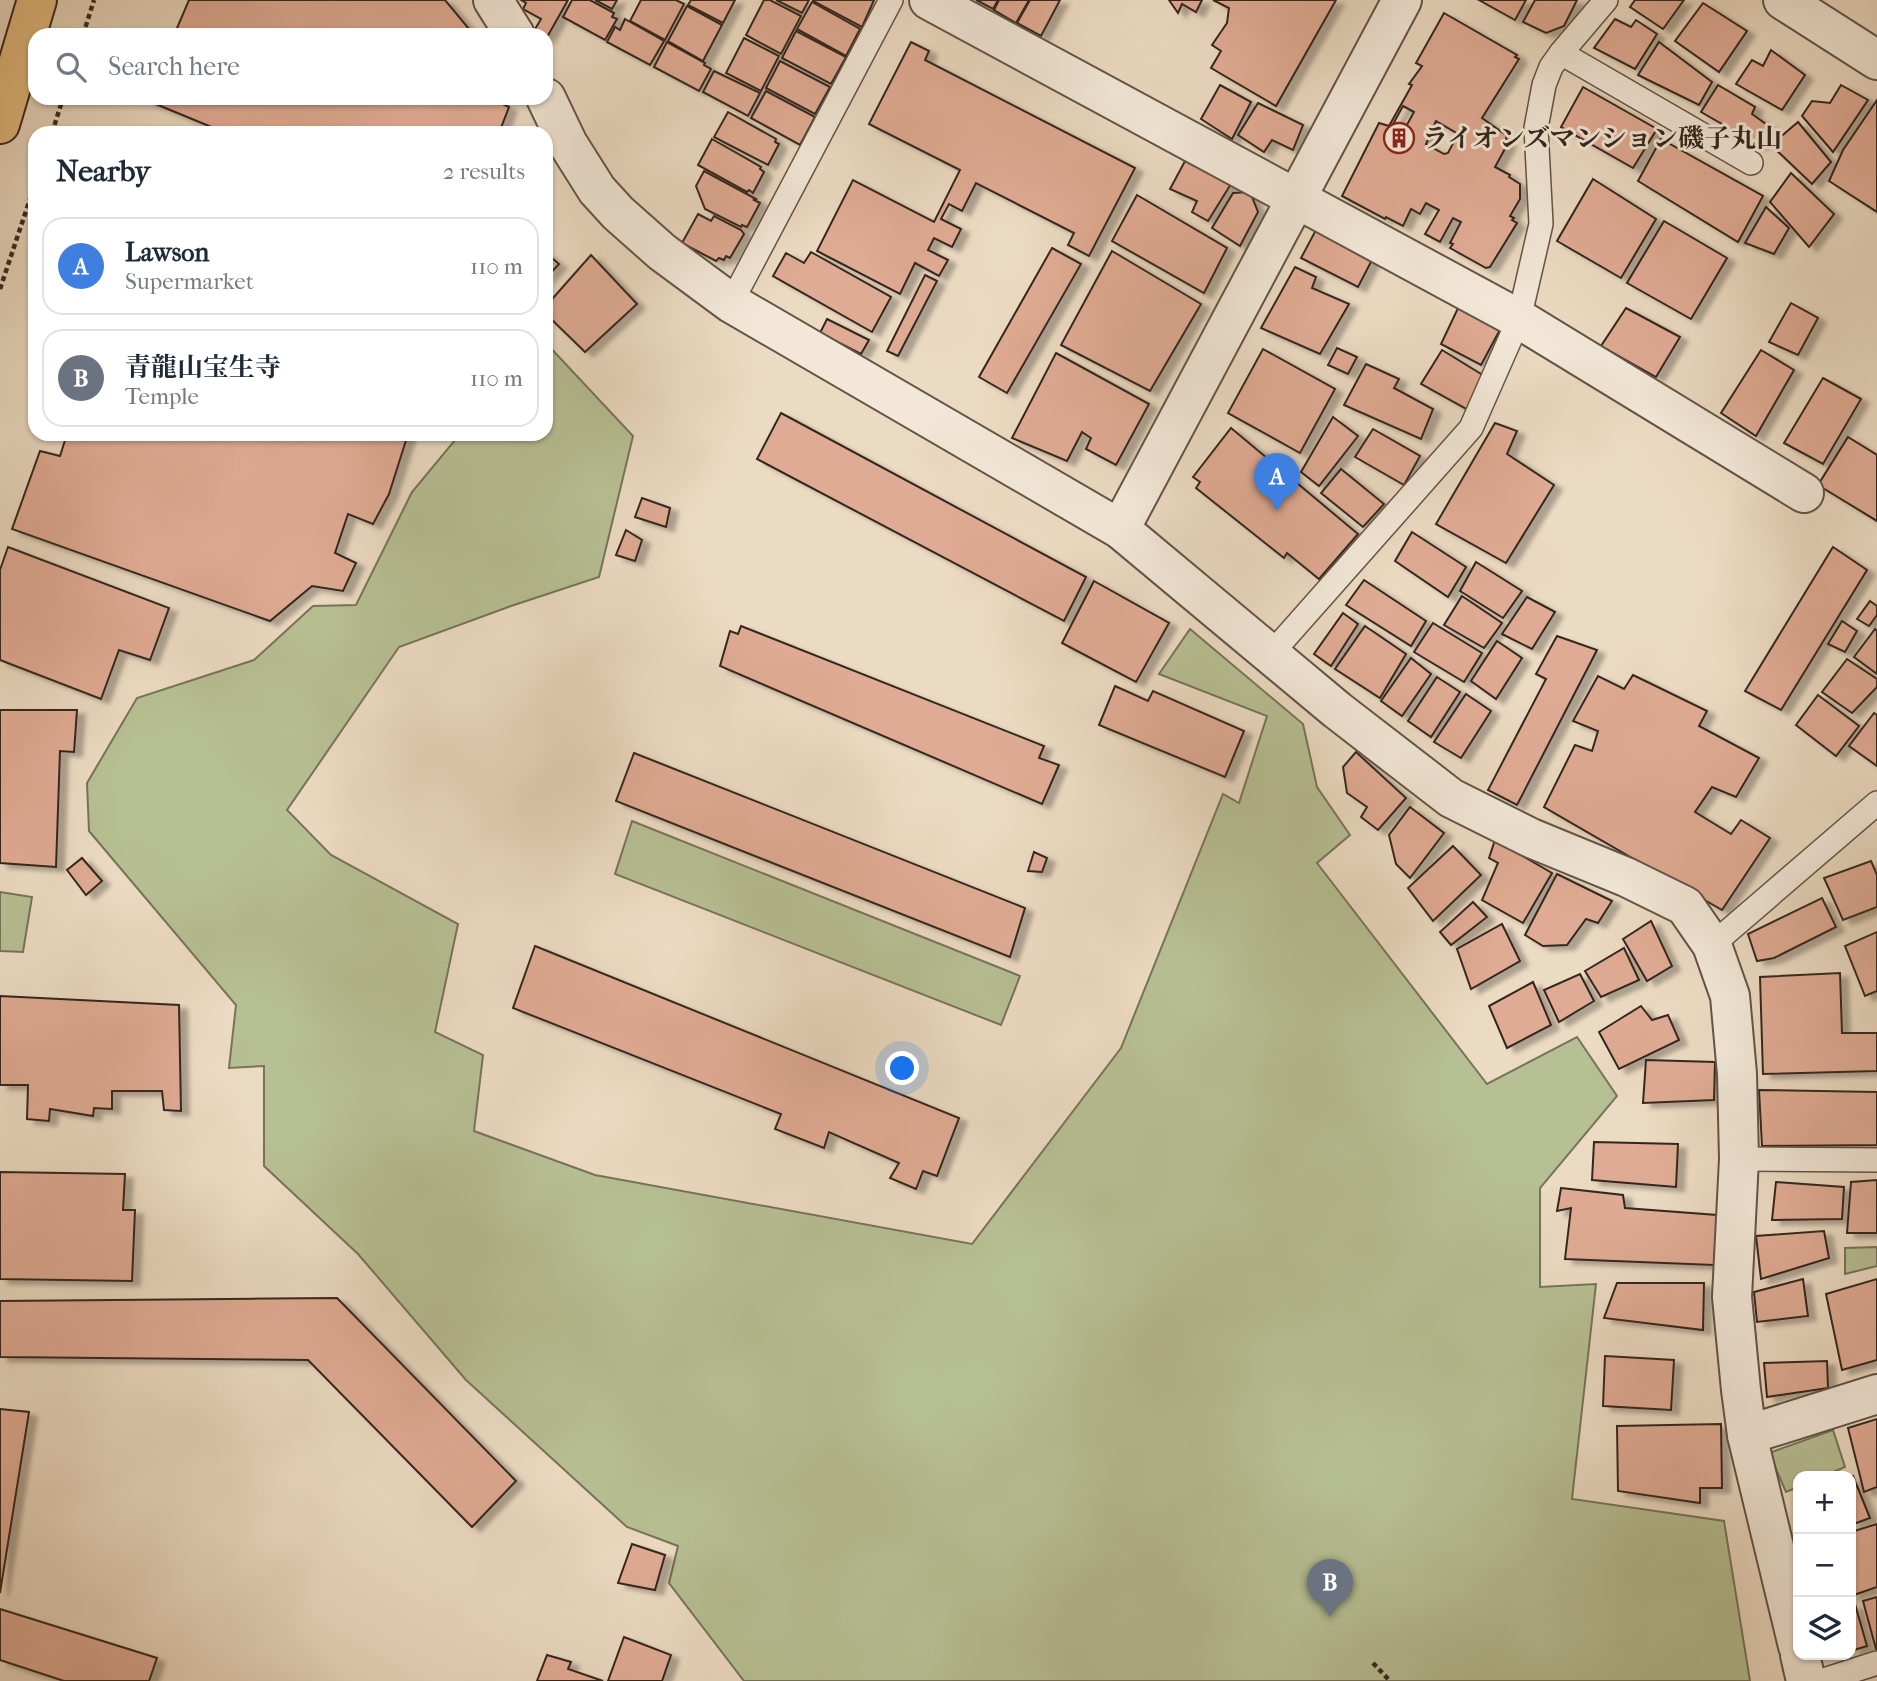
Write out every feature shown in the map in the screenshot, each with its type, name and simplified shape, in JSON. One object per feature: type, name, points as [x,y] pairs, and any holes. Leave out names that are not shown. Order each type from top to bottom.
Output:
[{"type":"highway","points":[[29,28],[37,0]]},
{"type":"highway","points":[[0,124],[28,30]]},
{"type":"street","points":[[493,0],[511,28]]},
{"type":"street","points":[[929,0],[1519,319],[1804,493]]},
{"type":"street","points":[[1120,529],[1402,0]]},
{"type":"street","points":[[1783,0],[1877,60]]},
{"type":"street","points":[[549,105],[568,144],[597,190],[618,213],[662,252],[731,303],[1120,529],[1337,710],[1451,798],[1531,838],[1626,877],[1685,906],[1712,946],[1730,996],[1737,1074],[1739,1160],[1732,1297],[1747,1435],[1793,1625]]},
{"type":"street","points":[[1747,1435],[1877,1394]]},
{"type":"street","points":[[1801,1660],[1806,1681]]},
{"type":"lane","points":[[731,303],[891,0]]},
{"type":"lane","points":[[1271,654],[1471,428],[1519,319],[1541,224],[1536,128],[1544,85],[1561,52],[1606,0]]},
{"type":"lane","points":[[1561,52],[1751,163]]},
{"type":"lane","points":[[1712,946],[1877,803]]},
{"type":"lane","points":[[1739,1160],[1877,1160]]},
{"type":"lane","points":[[1821,1681],[1877,1663]]},
{"type":"path","points":[[85,28],[94,0]]},
{"type":"path","points":[[54,126],[61,105]]},
{"type":"path","points":[[0,289],[28,205]]},
{"type":"path","points":[[1373,1663],[1390,1681]]},
{"type":"green space","points":[[553,350],[633,436],[599,577],[399,647],[287,810],[331,855],[458,924],[435,1032],[483,1055],[474,1131],[595,1175],[972,1244],[1121,1048],[1223,794],[1239,803],[1267,716],[1159,674],[1190,629],[1303,724],[1317,787],[1350,835],[1317,863],[1487,1084],[1577,1037],[1617,1096],[1540,1188],[1540,1287],[1596,1284],[1572,1499],[1724,1521],[1750,1681],[744,1681],[669,1583],[678,1546],[627,1527],[466,1380],[358,1254],[264,1166],[264,1066],[229,1068],[236,1005],[89,831],[87,783],[137,698],[254,660],[313,606],[356,605],[412,492],[454,441],[553,441]]},
{"type":"green space","points":[[632,821],[1020,976],[1001,1025],[615,874]]},
{"type":"green space","points":[[0,892],[32,897],[23,952],[0,951]]},
{"type":"green space","points":[[1877,1247],[1877,1266],[1845,1274],[1845,1248]]},
{"type":"green space","points":[[1833,1430],[1845,1467],[1836,1471],[1793,1471],[1793,1489],[1786,1492],[1769,1453]]},
{"type":"building","points":[[189,0],[445,0],[468,28],[177,28]]},
{"type":"building","points":[[521,0],[568,0],[552,28],[536,28],[541,19],[523,9],[526,3]]},
{"type":"building","points":[[572,0],[590,0],[614,13],[612,17],[617,19],[605,40],[563,17]]},
{"type":"building","points":[[595,0],[617,0],[612,9]]},
{"type":"building","points":[[641,0],[676,0],[684,4],[665,40],[630,21]]},
{"type":"building","points":[[691,0],[735,0],[723,23],[688,5]]},
{"type":"building","points":[[764,0],[770,0],[801,16],[781,54],[746,35]]},
{"type":"building","points":[[776,0],[809,0],[802,13]]},
{"type":"building","points":[[813,0],[874,0],[862,27],[813,1]]},
{"type":"building","points":[[976,0],[998,0],[993,9]]},
{"type":"building","points":[[999,0],[1029,0],[1016,23],[994,10]]},
{"type":"building","points":[[1030,0],[1060,0],[1041,36],[1017,23]]},
{"type":"building","points":[[1169,0],[1202,0],[1196,12],[1182,4],[1178,13]]},
{"type":"building","points":[[1213,0],[1336,0],[1276,106],[1211,68],[1221,51],[1212,45],[1227,23],[1229,8]]},
{"type":"building","points":[[1479,0],[1526,0],[1515,20]]},
{"type":"building","points":[[1535,0],[1577,0],[1564,26],[1546,33],[1523,22]]},
{"type":"building","points":[[1635,0],[1684,0],[1663,29],[1630,7]]},
{"type":"building","points":[[812,2],[860,29],[846,56],[797,29]]},
{"type":"building","points":[[1703,3],[1747,31],[1719,72],[1675,41]]},
{"type":"building","points":[[687,6],[722,25],[703,61],[668,41]]},
{"type":"building","name":"ライオンズマンション磯子丸山","points":[[1444,13],[1517,55],[1515,57],[1519,59],[1482,118],[1506,135],[1507,145],[1495,167],[1520,184],[1520,199],[1510,216],[1517,223],[1490,267],[1486,268],[1450,248],[1461,222],[1453,218],[1440,242],[1425,234],[1439,210],[1426,203],[1420,214],[1411,209],[1403,226],[1342,196],[1379,123],[1389,126],[1412,85],[1409,84],[1422,66],[1416,63]],"holes":[[[1403,106],[1414,112],[1403,132],[1392,126]],[[1436,121],[1458,134],[1448,153],[1444,154],[1426,144]]]},
{"type":"building","points":[[625,19],[664,41],[650,65],[607,42],[615,27],[620,30]]},
{"type":"building","points":[[1615,19],[1631,27],[1636,20],[1657,34],[1635,69],[1594,48]]},
{"type":"building","points":[[796,31],[846,57],[831,84],[782,58]]},
{"type":"building","points":[[744,38],[779,56],[761,91],[726,73]]},
{"type":"building","points":[[667,42],[711,69],[699,91],[654,67]]},
{"type":"building","points":[[911,42],[929,51],[925,60],[1135,168],[1089,256],[1068,245],[1074,233],[976,183],[962,211],[949,204],[941,219],[961,229],[952,247],[934,238],[928,250],[948,260],[939,276],[915,263],[900,294],[817,251],[853,180],[934,222],[960,170],[869,124]]},
{"type":"building","points":[[1659,42],[1712,82],[1699,105],[1638,75]]},
{"type":"building","points":[[1771,50],[1805,75],[1782,110],[1736,84],[1752,60],[1763,66]]},
{"type":"building","points":[[780,61],[830,87],[815,114],[766,88]]},
{"type":"building","points":[[714,71],[760,93],[748,116],[703,92]]},
{"type":"building","points":[[1220,85],[1251,102],[1232,139],[1201,119]]},
{"type":"building","points":[[1718,85],[1755,107],[1752,114],[1770,127],[1759,145],[1701,112]]},
{"type":"building","points":[[1841,85],[1868,100],[1833,152],[1802,116],[1812,101],[1830,103]]},
{"type":"building","points":[[1583,87],[1657,129],[1633,168],[1561,127]]},
{"type":"building","points":[[766,91],[815,117],[800,145],[751,118]]},
{"type":"building","points":[[1877,100],[1877,212],[1829,181],[1843,150]]},
{"type":"building","points":[[1258,103],[1303,125],[1293,150],[1272,140],[1264,152],[1238,135]]},
{"type":"building","points":[[158,105],[509,107],[502,126],[209,126]]},
{"type":"building","points":[[728,112],[776,139],[775,142],[779,144],[768,165],[714,137]]},
{"type":"building","points":[[1798,122],[1831,162],[1812,184],[1771,145]]},
{"type":"building","points":[[712,139],[761,167],[764,172],[753,193],[698,165]]},
{"type":"building","points":[[1661,139],[1763,196],[1738,242],[1638,181]]},
{"type":"building","points":[[1185,161],[1231,184],[1208,221],[1192,212],[1197,201],[1170,189]]},
{"type":"building","points":[[704,171],[760,203],[747,227],[741,227],[705,209],[696,186]]},
{"type":"building","points":[[1791,173],[1834,214],[1809,247],[1770,202]]},
{"type":"building","points":[[1593,179],[1656,219],[1621,278],[1557,241]]},
{"type":"building","points":[[1250,192],[1258,212],[1240,246],[1212,228],[1233,193]]},
{"type":"building","points":[[1137,195],[1227,248],[1204,293],[1112,241]]},
{"type":"building","points":[[1766,207],[1789,228],[1774,254],[1745,243]]},
{"type":"building","points":[[698,214],[711,221],[714,216],[744,234],[730,258],[726,256],[724,260],[719,258],[716,261],[682,243]]},
{"type":"building","points":[[1664,221],[1727,258],[1691,319],[1627,283]]},
{"type":"building","points":[[1317,228],[1373,258],[1358,287],[1301,258]]},
{"type":"building","points":[[1052,248],[1081,264],[1007,393],[979,377]]},
{"type":"building","points":[[1112,251],[1201,304],[1150,391],[1061,345]]},
{"type":"building","points":[[811,252],[891,297],[872,332],[773,276],[786,253],[804,263]]},
{"type":"building","points":[[591,255],[637,304],[585,352],[553,321],[553,298]]},
{"type":"building","points":[[553,259],[559,264],[553,270]]},
{"type":"building","points":[[1295,267],[1316,277],[1312,288],[1349,304],[1320,354],[1261,328]]},
{"type":"building","points":[[925,275],[937,281],[898,356],[887,351]]},
{"type":"building","points":[[1791,303],[1818,318],[1798,355],[1769,342]]},
{"type":"building","points":[[1459,306],[1502,326],[1481,365],[1441,344]]},
{"type":"building","points":[[1626,308],[1680,337],[1656,377],[1601,346]]},
{"type":"building","points":[[827,319],[869,340],[861,354],[820,333]]},
{"type":"building","points":[[1337,348],[1357,357],[1348,374],[1328,365]]},
{"type":"building","points":[[1263,349],[1335,389],[1300,453],[1228,413]]},
{"type":"building","points":[[1442,350],[1486,377],[1468,410],[1421,384]]},
{"type":"building","points":[[1761,350],[1794,370],[1756,436],[1721,413]]},
{"type":"building","points":[[1056,353],[1149,404],[1116,465],[1086,449],[1091,438],[1082,432],[1067,461],[1012,438]]},
{"type":"building","points":[[1366,364],[1399,379],[1394,388],[1433,409],[1421,439],[1344,405]]},
{"type":"building","points":[[1823,378],[1861,399],[1823,464],[1784,443]]},
{"type":"building","points":[[781,413],[1086,577],[1064,621],[757,459]]},
{"type":"building","points":[[1333,417],[1358,436],[1319,486],[1301,472]]},
{"type":"building","points":[[1495,423],[1517,431],[1507,454],[1554,485],[1506,563],[1436,524]]},
{"type":"building","points":[[1231,428],[1358,534],[1319,579],[1287,553],[1284,558],[1196,488],[1200,482],[1193,477]]},
{"type":"building","points":[[1373,429],[1420,456],[1404,485],[1355,457]]},
{"type":"building","points":[[1848,437],[1877,455],[1877,521],[1818,485]]},
{"type":"building","points":[[65,441],[406,441],[389,494],[373,524],[348,514],[335,553],[356,563],[343,591],[312,586],[270,621],[12,529],[40,451],[60,456]]},
{"type":"building","points":[[1341,469],[1384,504],[1363,527],[1321,493]]},
{"type":"building","points":[[642,498],[670,508],[666,527],[635,517]]},
{"type":"building","points":[[626,530],[642,540],[635,561],[616,555]]},
{"type":"building","points":[[1412,532],[1466,567],[1448,597],[1395,561]]},
{"type":"building","points":[[8,547],[169,608],[150,660],[119,650],[101,699],[0,660],[0,570]]},
{"type":"building","points":[[1833,547],[1867,570],[1781,710],[1745,691]]},
{"type":"building","points":[[1476,562],[1522,591],[1503,618],[1460,591]]},
{"type":"building","points":[[1364,580],[1426,621],[1411,646],[1346,605]]},
{"type":"building","points":[[1094,581],[1169,623],[1136,682],[1062,643]]},
{"type":"building","points":[[1462,596],[1502,623],[1484,648],[1444,625]]},
{"type":"building","points":[[1527,597],[1555,612],[1532,649],[1502,634]]},
{"type":"building","points":[[1870,601],[1877,606],[1877,615],[1869,626],[1857,619]]},
{"type":"building","points":[[1343,613],[1358,624],[1331,666],[1314,654]]},
{"type":"building","points":[[1842,621],[1857,631],[1845,652],[1828,644]]},
{"type":"building","points":[[1433,623],[1482,653],[1464,682],[1414,652]]},
{"type":"building","points":[[741,626],[1044,746],[1039,758],[1059,765],[1042,804],[720,666],[730,631],[738,634]]},
{"type":"building","points":[[1365,626],[1406,654],[1380,698],[1335,669]]},
{"type":"building","points":[[1875,629],[1877,631],[1877,674],[1854,657]]},
{"type":"building","points":[[1557,636],[1597,650],[1517,805],[1488,790],[1546,679],[1536,674]]},
{"type":"building","points":[[1497,641],[1522,658],[1496,699],[1471,681]]},
{"type":"building","points":[[1411,658],[1431,674],[1402,716],[1381,701]]},
{"type":"building","points":[[1847,659],[1877,679],[1877,687],[1852,713],[1822,692]]},
{"type":"building","points":[[1633,675],[1707,711],[1699,726],[1759,758],[1736,797],[1712,787],[1695,812],[1731,834],[1741,820],[1770,838],[1722,910],[1544,807],[1575,745],[1592,751],[1598,731],[1573,721],[1598,676],[1624,689]]},
{"type":"building","points":[[1437,677],[1460,692],[1431,737],[1408,721]]},
{"type":"building","points":[[1115,686],[1148,701],[1153,691],[1244,731],[1225,777],[1099,725]]},
{"type":"building","points":[[1466,694],[1491,711],[1461,758],[1434,742]]},
{"type":"building","points":[[1818,695],[1859,726],[1836,756],[1796,725]]},
{"type":"building","points":[[0,710],[77,710],[74,752],[60,751],[56,867],[0,863]]},
{"type":"building","points":[[1874,713],[1877,715],[1877,766],[1849,746]]},
{"type":"building","points":[[1356,752],[1406,798],[1378,830],[1361,817],[1367,807],[1347,793],[1343,767]]},
{"type":"building","points":[[634,753],[1025,908],[1010,957],[616,801]]},
{"type":"building","points":[[1410,807],[1444,833],[1410,878],[1396,864],[1389,835]]},
{"type":"building","points":[[1495,840],[1552,873],[1523,923],[1482,900],[1498,863],[1489,858]]},
{"type":"building","points":[[1453,846],[1481,875],[1433,921],[1408,888]]},
{"type":"building","points":[[1034,852],[1047,858],[1042,872],[1028,871]]},
{"type":"building","points":[[82,858],[102,881],[86,895],[67,870]]},
{"type":"building","points":[[1871,861],[1877,875],[1877,907],[1843,920],[1824,878]]},
{"type":"building","points":[[1557,874],[1612,901],[1598,923],[1586,919],[1567,945],[1543,946],[1525,935]]},
{"type":"building","points":[[1822,898],[1836,927],[1774,958],[1757,961],[1748,934]]},
{"type":"building","points":[[1473,902],[1487,917],[1451,945],[1440,932]]},
{"type":"building","points":[[1651,921],[1672,966],[1647,981],[1623,939]]},
{"type":"building","points":[[1502,924],[1520,961],[1471,989],[1457,949]]},
{"type":"building","points":[[1877,932],[1877,991],[1865,996],[1845,946]]},
{"type":"building","points":[[535,946],[959,1118],[937,1176],[923,1171],[916,1189],[890,1178],[899,1163],[829,1132],[824,1148],[775,1129],[781,1114],[513,1008]]},
{"type":"building","points":[[1624,948],[1639,980],[1601,997],[1585,971]]},
{"type":"building","points":[[1840,973],[1842,1033],[1877,1033],[1877,1071],[1763,1074],[1760,977]]},
{"type":"building","points":[[1580,974],[1594,1001],[1559,1022],[1544,990]]},
{"type":"building","points":[[1533,982],[1551,1025],[1507,1048],[1489,1006]]},
{"type":"building","points":[[0,996],[179,1005],[181,1111],[164,1110],[162,1091],[112,1091],[112,1109],[94,1108],[93,1116],[50,1109],[49,1121],[27,1119],[28,1085],[0,1085]]},
{"type":"building","points":[[1641,1006],[1652,1020],[1668,1015],[1679,1040],[1619,1069],[1599,1032]]},
{"type":"building","points":[[1646,1060],[1715,1062],[1714,1100],[1643,1103]]},
{"type":"building","points":[[1759,1090],[1877,1092],[1877,1145],[1762,1146]]},
{"type":"building","points":[[1594,1142],[1678,1144],[1676,1187],[1592,1180]]},
{"type":"building","points":[[0,1172],[125,1174],[123,1210],[135,1210],[132,1281],[0,1279]]},
{"type":"building","points":[[1877,1180],[1877,1233],[1847,1233],[1851,1182]]},
{"type":"building","points":[[1776,1182],[1844,1187],[1842,1219],[1772,1220]]},
{"type":"building","points":[[1561,1188],[1623,1195],[1625,1208],[1717,1215],[1714,1265],[1565,1259],[1571,1208],[1557,1211]]},
{"type":"building","points":[[1824,1231],[1829,1258],[1761,1279],[1756,1236]]},
{"type":"building","points":[[1803,1279],[1808,1316],[1757,1322],[1754,1292]]},
{"type":"building","points":[[1877,1279],[1877,1360],[1842,1370],[1826,1294]]},
{"type":"building","points":[[1617,1283],[1704,1283],[1703,1330],[1604,1318]]},
{"type":"building","points":[[337,1298],[516,1481],[472,1527],[308,1360],[0,1357],[0,1301]]},
{"type":"building","points":[[1605,1356],[1674,1360],[1671,1410],[1603,1406]]},
{"type":"building","points":[[1827,1361],[1828,1388],[1767,1397],[1764,1363]]},
{"type":"building","points":[[0,1409],[29,1412],[0,1593]]},
{"type":"building","points":[[1877,1419],[1877,1487],[1864,1492],[1848,1428]]},
{"type":"building","points":[[1721,1424],[1722,1488],[1700,1488],[1700,1503],[1618,1491],[1617,1426]]},
{"type":"building","points":[[1856,1483],[1870,1518],[1856,1523]]},
{"type":"building","points":[[1877,1524],[1877,1587],[1856,1594],[1856,1534],[1856,1530]]},
{"type":"building","points":[[632,1544],[665,1555],[655,1590],[618,1583]]},
{"type":"building","points":[[1877,1597],[1877,1649],[1876,1649],[1863,1601]]},
{"type":"building","points":[[1856,1608],[1867,1646],[1856,1649]]},
{"type":"building","points":[[0,1609],[157,1658],[149,1681],[64,1681],[0,1660]]},
{"type":"building","points":[[624,1637],[671,1655],[662,1681],[608,1681]]},
{"type":"building","points":[[547,1655],[571,1662],[568,1669],[603,1681],[537,1681]]},
{"type":"place","name":"ライオンズマンション磯子丸山","points":[[1399,138]]},
{"type":"place","name":"Lawson","points":[[1277,511]]},
{"type":"place","name":"青龍山宝生寺","points":[[1330,1617]]}]
